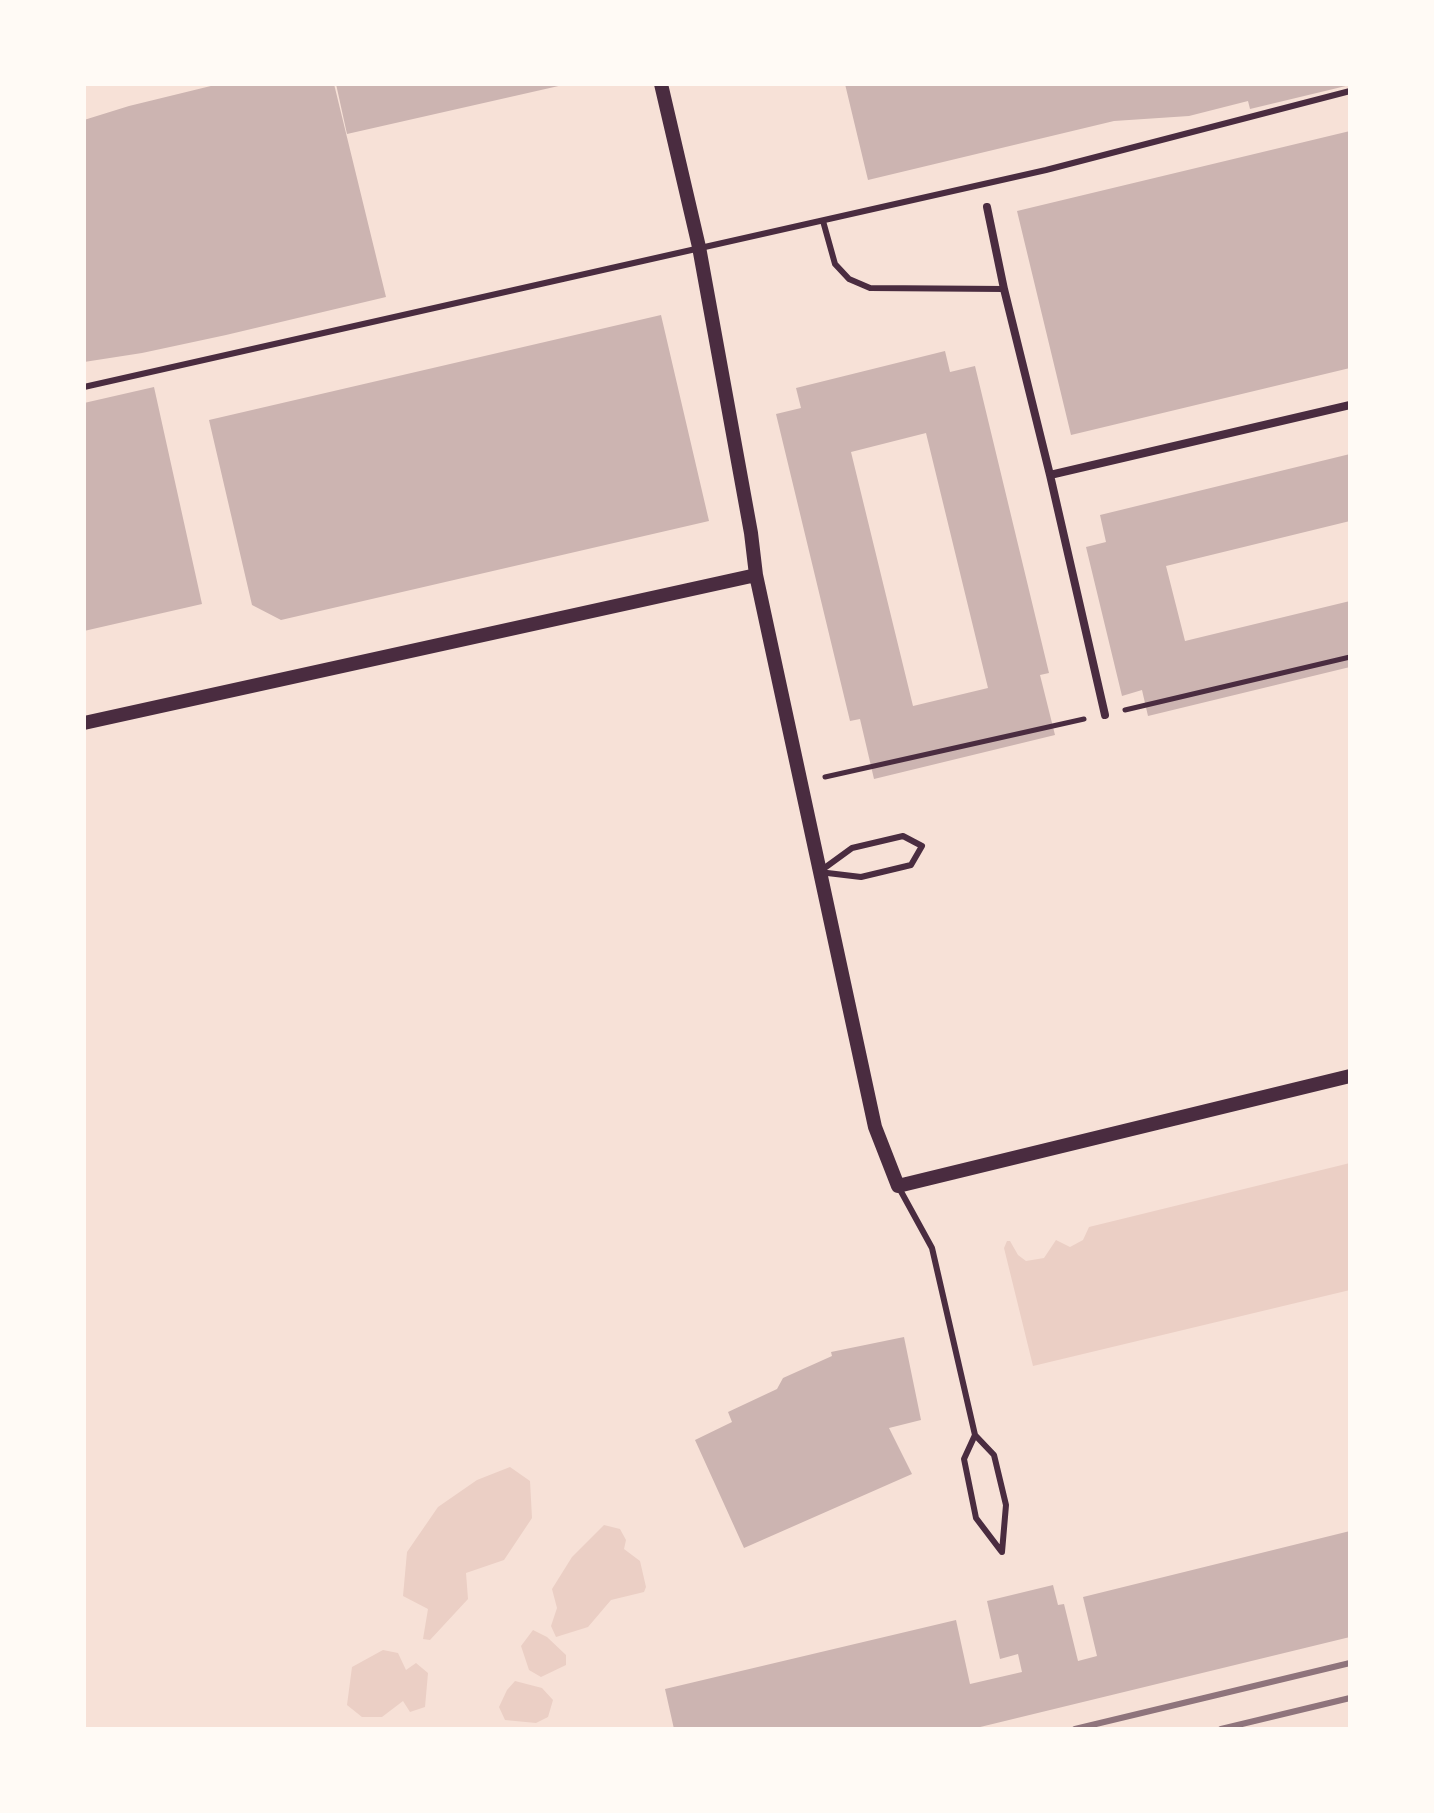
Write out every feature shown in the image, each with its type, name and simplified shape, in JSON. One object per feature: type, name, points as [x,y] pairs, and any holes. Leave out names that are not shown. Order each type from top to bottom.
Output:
[{"type":"street","points":[[661,84],[699,247],[756,575],[799,783],[875,1127],[898,1186],[1350,1076]]},
{"type":"street","points":[[987,207],[1105,715]]},
{"type":"street","points":[[1050,475],[1350,405]]},
{"type":"street","points":[[84,723],[756,575]]},
{"type":"lane","points":[[84,387],[1046,170],[1350,91]]},
{"type":"lane","points":[[823,221],[835,264],[849,279],[870,288],[1004,289]]},
{"type":"lane","points":[[903,836],[922,846],[911,865],[861,877],[819,872],[852,848],[903,836]]},
{"type":"lane","points":[[898,1186],[932,1248],[975,1435],[994,1455],[1006,1505],[1002,1552],[976,1518],[964,1459],[975,1435]]},
{"type":"path","points":[[799,783],[1350,657]]},
{"type":"shaded area","points":[[1350,1163],[1350,1290],[1033,1366],[1004,1248],[1007,1241],[1026,1261],[1044,1258],[1056,1240],[1070,1247],[1083,1240],[1089,1227]]},
{"type":"shaded area","points":[[510,1467],[530,1481],[532,1518],[504,1560],[466,1573],[468,1599],[430,1640],[423,1639],[428,1609],[403,1596],[407,1552],[438,1507],[477,1480]]},
{"type":"shaded area","points":[[604,1525],[620,1529],[626,1540],[624,1549],[640,1561],[646,1587],[644,1592],[611,1600],[588,1627],[556,1637],[551,1626],[557,1608],[552,1589],[572,1557]]},
{"type":"shaded area","points":[[533,1630],[547,1637],[566,1655],[566,1665],[541,1677],[529,1670],[521,1646]]},
{"type":"shaded area","points":[[383,1650],[398,1653],[406,1670],[416,1663],[428,1673],[425,1707],[410,1712],[403,1701],[382,1717],[362,1717],[347,1705],[352,1667]]},
{"type":"shaded area","points":[[515,1681],[542,1688],[553,1700],[548,1717],[536,1723],[505,1720],[499,1707]]},
{"type":"building","points":[[219,84],[334,84],[386,297],[226,335],[84,362],[84,120]]},
{"type":"building","points":[[336,84],[563,84],[563,85],[347,134]]},
{"type":"building","points":[[845,84],[1350,85],[1250,109],[1248,101],[1189,116],[1114,121],[868,180]]},
{"type":"building","points":[[1350,131],[1350,368],[1071,435],[1017,211]]},
{"type":"building","points":[[661,315],[709,521],[281,620],[252,605],[209,420]]},
{"type":"building","points":[[945,351],[950,372],[975,366],[1049,673],[1040,675],[1055,735],[874,779],[860,719],[850,721],[776,414],[801,408],[796,388]],"holes":[[[926,433],[988,688],[913,706],[851,452]]]},
{"type":"building","points":[[154,387],[202,604],[84,631],[84,403]]},
{"type":"building","points":[[1350,454],[1350,521],[1166,566],[1185,641],[1350,601],[1350,667],[1148,716],[1142,690],[1122,696],[1086,547],[1106,542],[1100,515]]},
{"type":"building","points":[[904,1337],[921,1420],[889,1428],[912,1474],[744,1548],[695,1440],[732,1422],[728,1412],[777,1389],[783,1378],[832,1356],[831,1352]]},
{"type":"building","points":[[1350,1531],[1350,1637],[972,1729],[674,1729],[665,1689],[956,1620],[970,1684],[1022,1672],[1018,1654],[1000,1659],[987,1601],[1053,1585],[1058,1605],[1064,1604],[1078,1661],[1097,1656],[1083,1597]]},
{"type":"railway","points":[[1075,1729],[1350,1663]]},
{"type":"railway","points":[[1221,1729],[1350,1698]]}]
